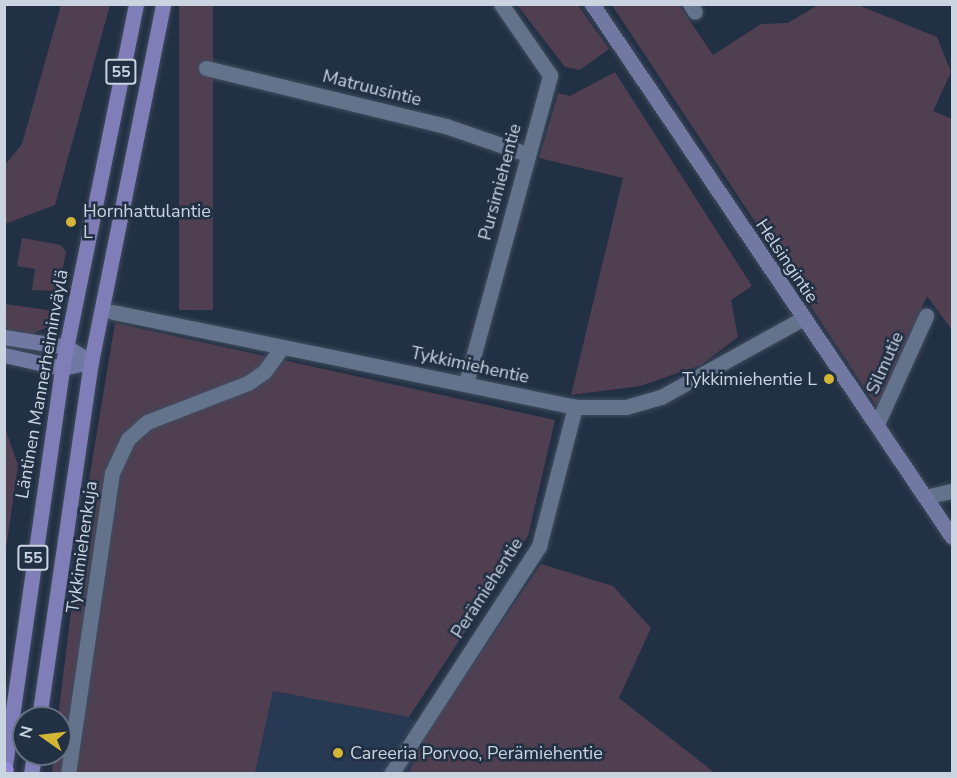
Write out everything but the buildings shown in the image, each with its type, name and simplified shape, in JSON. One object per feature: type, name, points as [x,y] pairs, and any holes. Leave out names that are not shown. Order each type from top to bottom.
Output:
[{"type":"main road","name":"Läntinen Mannerheiminväylä","points":[[5,771],[62,368],[136,4]]},
{"type":"main road","name":"55","points":[[41,706],[91,362],[164,4]]},
{"type":"main road","name":"Helsingintie","points":[[592,4],[802,319],[877,424],[952,537]]},
{"type":"main road","points":[[4,337],[67,347],[91,362]]},
{"type":"main road","points":[[4,355],[62,368],[91,362]]},
{"type":"street","name":"Pursimiehentie","points":[[466,383],[550,75],[501,4]]},
{"type":"street","name":"Matruusintie","points":[[206,68],[446,126],[527,154]]},
{"type":"street","name":"Tykkimiehentie","points":[[113,312],[575,407],[626,406],[661,397],[802,319]]},
{"type":"street","name":"Silmutie","points":[[877,424],[926,316]]},
{"type":"street","name":"Tykkimiehenkuja","points":[[68,774],[112,473],[128,439],[147,422],[248,383],[282,347]]},
{"type":"street","name":"Perämiehentie","points":[[391,774],[539,546],[575,407]]},
{"type":"street","points":[[925,497],[952,491]]},
{"type":"shaded area","points":[[61,5],[110,5],[55,205],[5,224],[5,165],[22,144]]},
{"type":"shaded area","points":[[179,5],[213,5],[213,310],[179,310]]},
{"type":"shaded area","points":[[517,5],[578,5],[609,49],[580,70],[565,67]]},
{"type":"shaded area","points":[[612,5],[679,5],[713,55],[761,24],[788,23],[818,5],[858,5],[937,37],[951,72],[933,111],[952,119],[952,330],[927,296],[877,407]]},
{"type":"shaded area","points":[[615,72],[752,286],[731,300],[738,337],[701,365],[640,386],[571,395],[623,178],[539,158],[558,93],[570,96]]},
{"type":"shaded area","points":[[22,238],[61,245],[66,252],[58,291],[32,290],[35,269],[17,266]]},
{"type":"shaded area","points":[[5,304],[54,311],[52,325],[32,334],[5,329]]},
{"type":"shaded area","points":[[115,323],[555,420],[528,536],[409,717],[273,691],[255,773],[52,774],[53,766],[72,766],[72,706],[59,706],[82,522]]},
{"type":"shaded area","points":[[5,428],[18,465],[5,556]]},
{"type":"shaded area","points":[[541,564],[613,586],[651,628],[619,698],[715,773],[408,774],[427,732]]},
{"type":"shaded area","name":"Careeria Porvoo, Perämiehentie","points":[[273,691],[409,717],[427,732],[408,773],[255,774]]},
{"type":"place","name":"Hornhattulantie L","points":[[71,222]]},
{"type":"place","name":"Tykkimiehentie L","points":[[829,379]]},
{"type":"place","name":"Careeria Porvoo, Perämiehentie","points":[[338,753]]}]
